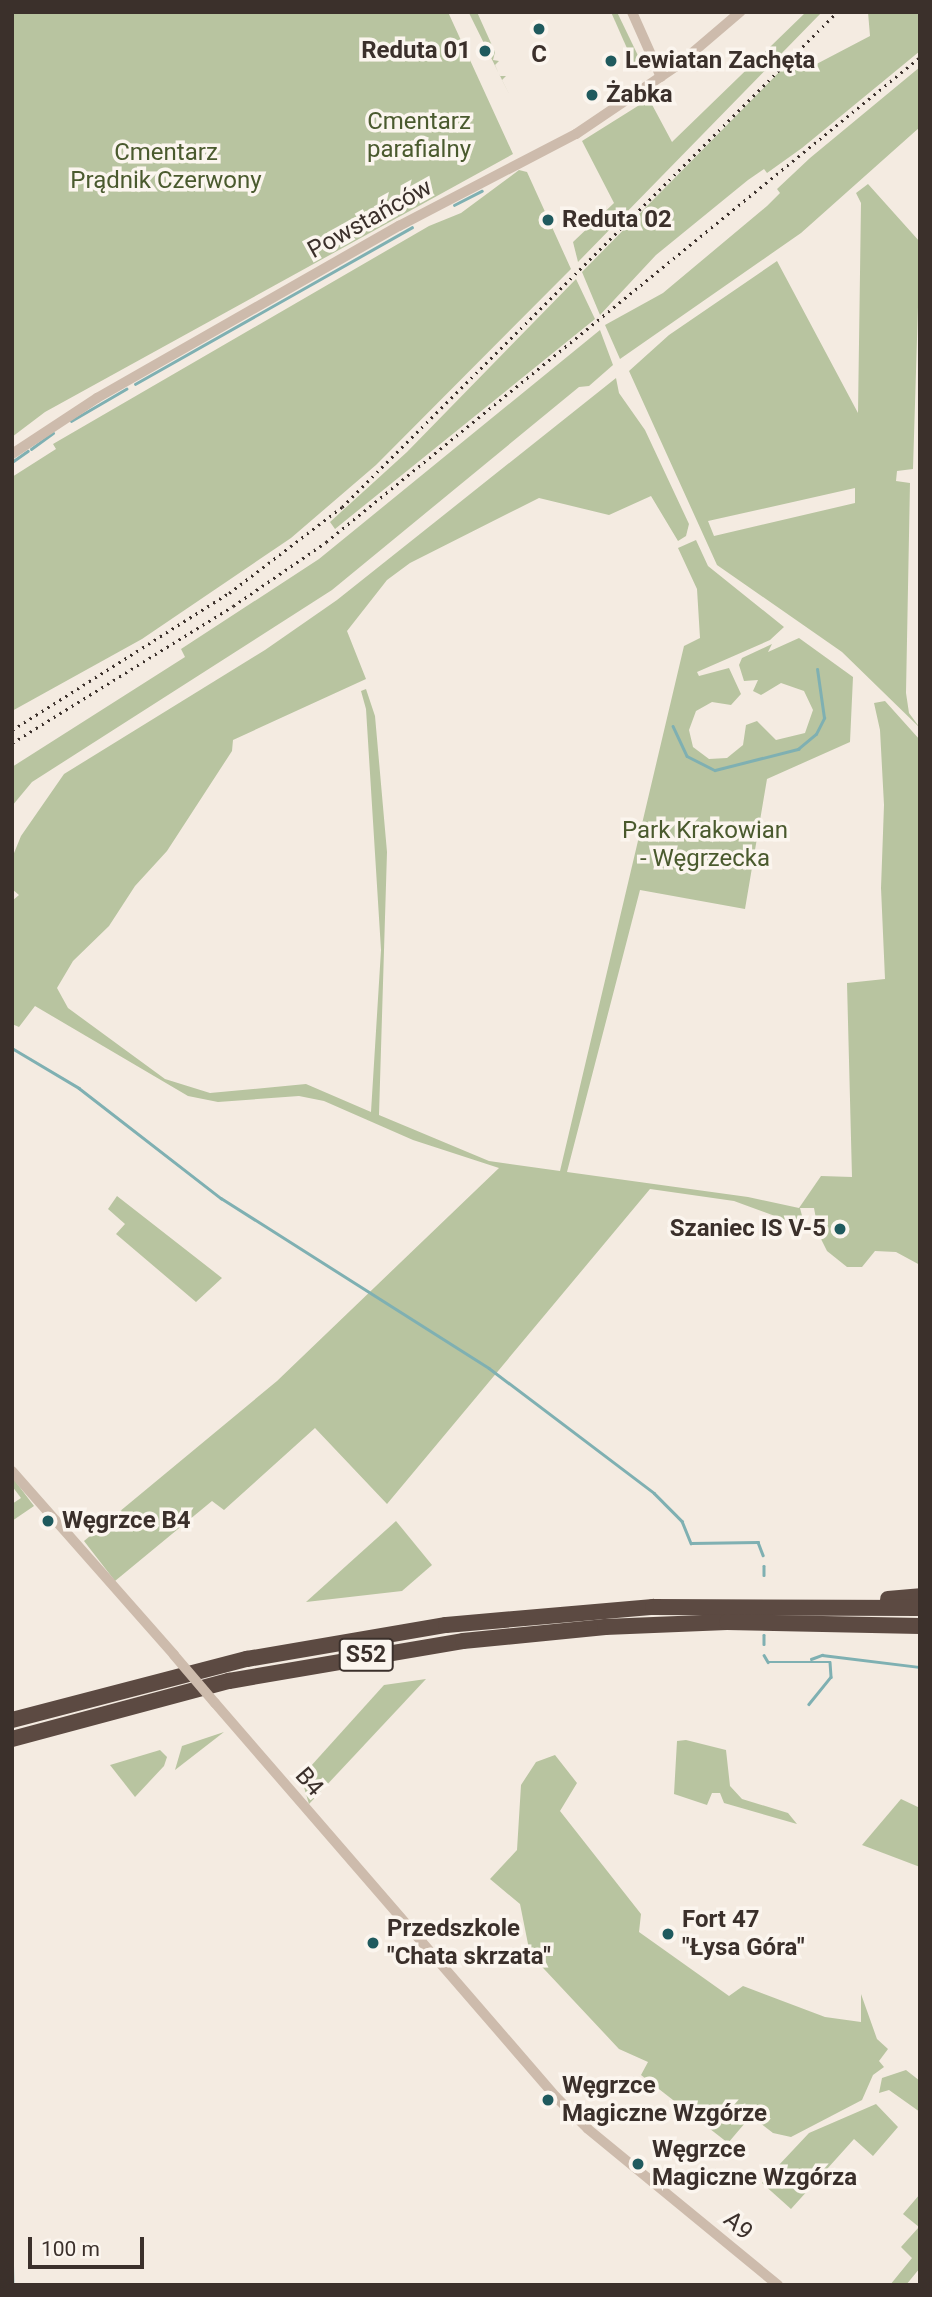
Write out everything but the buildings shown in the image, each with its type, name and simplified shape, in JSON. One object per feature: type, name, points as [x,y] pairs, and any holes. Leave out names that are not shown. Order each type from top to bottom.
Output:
[{"type":"highway","points":[[826,1605],[920,1596]]},
{"type":"highway","name":"S52","points":[[12,1720],[176,1675],[380,1634],[599,1610],[826,1605],[920,1608]]},
{"type":"highway","points":[[850,1623],[920,1635]]},
{"type":"highway","name":"S52","points":[[12,1739],[229,1681],[413,1648],[617,1627],[850,1623],[920,1626]]},
{"type":"street","points":[[632,12],[661,77]]},
{"type":"street","name":"Powstańców","points":[[12,454],[97,398],[399,226],[576,134],[661,77],[740,12]]},
{"type":"street","name":"B4","points":[[12,1471],[576,2118]]},
{"type":"street","name":"A9","points":[[576,2118],[778,2285]]},
{"type":"green space","name":"Cmentarz Prądnik Czerwony","points":[[12,12],[448,12],[513,154],[45,412],[12,437]]},
{"type":"green space","points":[[477,12],[495,52],[493,60],[499,61],[495,65],[469,13]]},
{"type":"green space","points":[[611,12],[617,12],[644,68],[637,71]]},
{"type":"green space","points":[[806,12],[822,12],[578,262],[573,242],[614,203],[582,141],[649,99],[672,142]]},
{"type":"green space","points":[[868,12],[920,12],[920,51],[802,148],[767,173],[764,169],[748,180],[656,255],[600,315],[582,272],[794,57],[807,69],[870,36]]},
{"type":"green space","points":[[920,67],[920,127],[801,233],[620,359],[605,325],[663,293],[767,206],[780,193],[777,189],[810,158]]},
{"type":"green space","points":[[519,170],[527,172],[571,269],[376,465],[291,538],[142,639],[12,711],[12,477],[56,449],[53,444],[429,226],[461,213]]},
{"type":"green space","points":[[868,184],[920,242],[913,469],[897,471],[896,481],[910,483],[906,693],[909,713],[920,728],[842,652],[717,565],[629,371],[669,335],[777,261],[858,413],[861,203],[856,193]],"holes":[[[855,488],[855,503],[714,536],[708,521]]]},
{"type":"green space","points":[[576,279],[595,319],[335,529],[330,522],[407,452]]},
{"type":"green space","points":[[600,330],[613,365],[589,386],[579,387],[332,590],[32,782],[12,806],[12,767],[185,657],[181,649],[319,559]]},
{"type":"green space","name":"Park Krakowian - Węgrzecka","points":[[616,378],[619,393],[645,430],[689,524],[686,536],[678,541],[651,496],[609,515],[539,498],[410,563],[387,580],[347,631],[366,679],[233,740],[232,751],[167,851],[135,886],[109,926],[73,961],[57,988],[68,1008],[165,1079],[210,1093],[306,1084],[371,1112],[381,950],[366,709],[361,691],[366,689],[375,716],[387,852],[379,1115],[489,1161],[560,1171],[684,646],[700,638],[697,589],[678,548],[696,540],[708,566],[784,627],[770,640],[697,672],[699,676],[729,668],[741,694],[731,705],[712,702],[696,711],[689,730],[693,747],[709,759],[727,758],[743,745],[746,725],[757,721],[776,740],[805,733],[813,710],[804,691],[781,683],[761,695],[753,691],[758,680],[744,681],[739,665],[742,658],[772,644],[768,652],[799,638],[853,677],[850,742],[767,779],[745,909],[640,890],[567,1172],[748,1197],[799,1208],[821,1176],[852,1177],[847,983],[885,979],[881,888],[884,805],[880,730],[874,703],[885,701],[920,740],[920,1265],[896,1252],[875,1251],[862,1267],[847,1267],[827,1251],[819,1235],[814,1208],[800,1208],[805,1227],[734,1201],[650,1189],[387,1504],[315,1428],[224,1510],[212,1501],[115,1581],[84,1541],[277,1381],[499,1168],[413,1140],[324,1101],[299,1096],[218,1102],[188,1096],[35,1006],[19,1027],[12,1024],[12,901],[19,895],[12,889],[12,858],[21,836],[64,774],[265,650],[337,600]]},
{"type":"green space","points":[[117,1196],[222,1278],[196,1302],[116,1234],[125,1224],[108,1209]]},
{"type":"green space","points":[[12,1477],[34,1506],[12,1521],[12,1504],[21,1498],[12,1486]]},
{"type":"green space","points":[[396,1521],[432,1565],[402,1591],[306,1602]]},
{"type":"green space","points":[[426,1679],[309,1804],[301,1777],[384,1685]]},
{"type":"green space","points":[[224,1732],[175,1770],[182,1746]]},
{"type":"green space","points":[[686,1740],[726,1750],[730,1786],[742,1799],[788,1813],[797,1824],[724,1803],[720,1793],[712,1793],[707,1805],[674,1794],[677,1741]]},
{"type":"green space","points":[[160,1750],[167,1757],[164,1766],[135,1797],[110,1765]]},
{"type":"green space","points":[[555,1755],[577,1783],[560,1811],[641,1914],[639,1932],[729,1996],[743,1986],[825,2017],[861,2022],[861,1994],[877,2039],[888,2049],[879,2061],[884,2067],[873,2075],[862,2100],[791,2137],[773,2133],[751,2116],[728,2143],[641,2075],[648,2062],[619,2049],[530,1954],[520,1904],[490,1879],[517,1850],[521,1785],[536,1762]]},
{"type":"green space","points":[[901,1799],[920,1808],[920,1867],[862,1845]]},
{"type":"green space","points":[[906,2070],[920,2081],[920,2112],[889,2090],[879,2093],[882,2078]]},
{"type":"green space","points":[[876,2104],[898,2127],[873,2156],[854,2139],[791,2209],[762,2183],[809,2133]]},
{"type":"green space","points":[[920,2194],[920,2268],[906,2285],[890,2285],[912,2258],[901,2247],[919,2227],[903,2214]]},
{"type":"waterway","points":[[454,205],[482,191]]},
{"type":"waterway","points":[[135,384],[412,227]]},
{"type":"waterway","points":[[71,421],[126,389]]},
{"type":"waterway","points":[[31,449],[53,433]]},
{"type":"waterway","points":[[12,462],[28,451]]},
{"type":"waterway","points":[[673,726],[687,756],[715,770],[798,749],[816,734],[824,718],[817,669]]},
{"type":"waterway","points":[[12,1048],[79,1088],[221,1198],[489,1368],[654,1493],[682,1521],[691,1543],[758,1542],[763,1555]]},
{"type":"waterway","points":[[764,1566],[764,1575]]},
{"type":"waterway","points":[[764,1635],[764,1644]]},
{"type":"waterway","points":[[764,1655],[768,1662],[830,1662],[831,1677],[809,1704]]},
{"type":"waterway","points":[[811,1659],[822,1655],[920,1667]]},
{"type":"waterway","points":[[12,2245],[13,2285]]},
{"type":"railway","points":[[12,730],[229,593],[342,507],[837,12]]},
{"type":"railway","points":[[12,743],[233,606],[326,542],[920,57]]},
{"type":"place","name":"C","points":[[539,29]]},
{"type":"place","name":"Reduta 01","points":[[485,51]]},
{"type":"place","name":"Lewiatan Zachęta","points":[[611,61]]},
{"type":"place","name":"Żabka","points":[[592,95]]},
{"type":"place","name":"Reduta 02","points":[[548,220]]},
{"type":"place","name":"Szaniec IS V-5","points":[[840,1229]]},
{"type":"place","name":"Węgrzce B4","points":[[48,1521]]},
{"type":"place","name":"Fort 47 \"Łysa Góra\"","points":[[668,1934]]},
{"type":"place","name":"Przedszkole \"Chata skrzata\"","points":[[373,1943]]},
{"type":"place","name":"Węgrzce Magiczne Wzgórze","points":[[548,2100]]},
{"type":"place","name":"Węgrzce Magiczne Wzgórza","points":[[638,2164]]},
{"type":"park label","name":"Cmentarz parafialny","points":[[419,136]]}]
